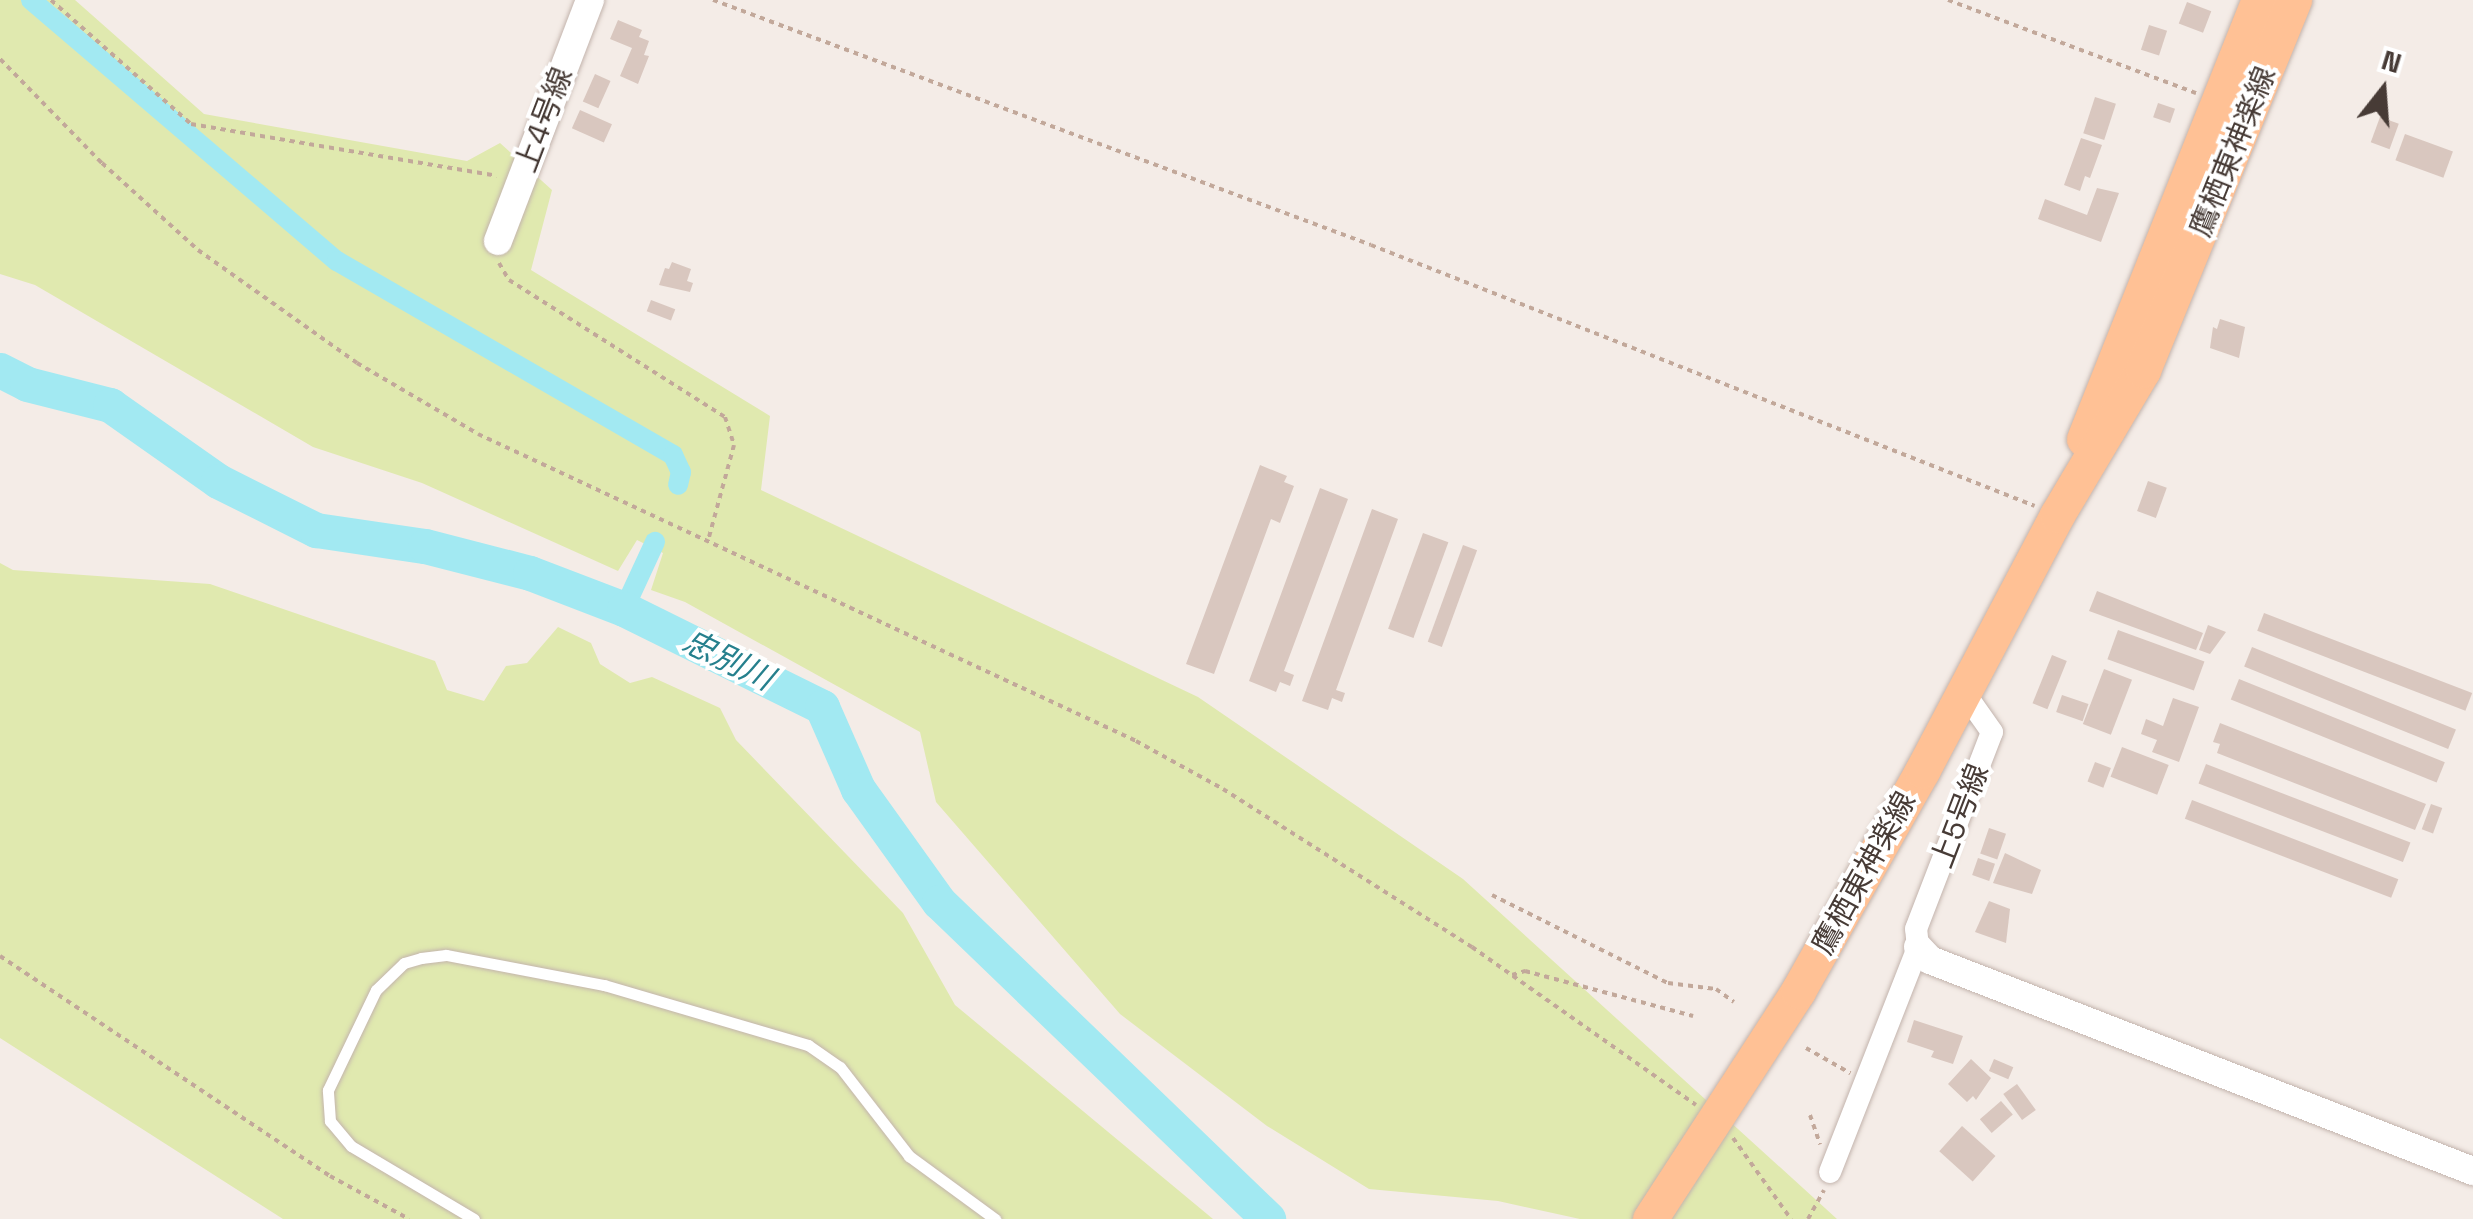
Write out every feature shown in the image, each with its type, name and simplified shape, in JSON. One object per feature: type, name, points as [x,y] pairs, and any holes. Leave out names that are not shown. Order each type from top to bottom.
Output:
[{"type":"main road","name":"鷹栖東神楽線","points":[[2057,515],[2113,357],[2259,0]]},
{"type":"main road","name":"鷹栖東神楽線","points":[[1650,1219],[1798,991],[2057,515],[2144,370],[2294,0]]},
{"type":"street","name":"上4号線","points":[[498,240],[590,0]]},
{"type":"street","name":"上5号線","points":[[1918,947],[1916,929],[1992,732],[1964,691]]},
{"type":"street","points":[[1830,1172],[1918,947],[1930,960],[2473,1171]]},
{"type":"lane","points":[[474,1219],[351,1146],[330,1121],[328,1090],[376,990],[404,963],[421,958],[446,955],[604,985],[808,1045],[840,1067],[909,1156],[995,1219]]},
{"type":"path","points":[[51,0],[191,124],[521,180]]},
{"type":"path","points":[[713,0],[1371,245],[2057,515]]},
{"type":"path","points":[[1948,0],[2219,102]]},
{"type":"path","points":[[0,59],[102,162],[198,250],[357,363],[478,434],[1154,750],[1306,840],[1685,1094],[1740,1144],[1791,1219]]},
{"type":"path","points":[[498,240],[496,258],[510,280],[725,417],[734,445],[708,541]]},
{"type":"path","points":[[1492,896],[1668,982],[1716,989],[1734,1002]]},
{"type":"path","points":[[0,956],[330,1176],[409,1219]]},
{"type":"path","points":[[1512,975],[1530,973],[1693,1016]]},
{"type":"path","points":[[1806,1048],[1866,1082]]},
{"type":"green space","points":[[0,0],[75,0],[204,114],[467,161],[500,143],[552,190],[531,270],[770,416],[761,490],[1198,697],[1463,879],[1837,1219],[1580,1219],[1498,1201],[1369,1189],[1267,1126],[1120,1014],[936,802],[920,732],[685,602],[651,590],[663,553],[637,540],[618,571],[422,483],[313,447],[35,285],[0,274]]},
{"type":"green space","points":[[0,563],[13,570],[210,584],[435,661],[447,690],[484,701],[506,666],[527,663],[558,627],[591,643],[600,664],[630,683],[652,677],[720,708],[736,740],[903,913],[955,1005],[1213,1219],[283,1219],[0,1038]]},
{"type":"building","points":[[2187,2],[2211,11],[2203,33],[2179,23]]},
{"type":"building","points":[[618,20],[642,30],[639,37],[649,41],[644,55],[649,56],[638,84],[620,76],[632,48],[610,39]]},
{"type":"building","points":[[2149,25],[2167,31],[2159,56],[2141,50]]},
{"type":"building","points":[[595,74],[611,81],[598,108],[583,101]]},
{"type":"building","points":[[2095,97],[2116,104],[2104,140],[2083,133]]},
{"type":"building","points":[[2158,103],[2175,109],[2170,123],[2153,117]]},
{"type":"building","points":[[580,110],[612,124],[604,143],[572,128]]},
{"type":"building","points":[[2380,117],[2399,124],[2390,149],[2371,142]]},
{"type":"building","points":[[2405,134],[2453,151],[2443,178],[2395,160]]},
{"type":"building","points":[[2081,138],[2102,145],[2090,178],[2085,176],[2080,191],[2064,185]]},
{"type":"building","points":[[2097,188],[2119,193],[2101,242],[2038,219],[2045,199],[2087,215]]},
{"type":"building","points":[[672,262],[691,269],[687,281],[693,283],[690,292],[659,285],[665,268],[669,269]]},
{"type":"building","points":[[651,300],[675,309],[671,321],[647,311]]},
{"type":"building","points":[[2220,319],[2245,327],[2239,358],[2210,348],[2213,327],[2217,329]]},
{"type":"building","points":[[1260,465],[1287,476],[1284,482],[1294,486],[1280,523],[1271,519],[1214,674],[1186,664]]},
{"type":"building","points":[[2148,481],[2167,488],[2156,518],[2137,511]]},
{"type":"building","points":[[1320,488],[1348,499],[1284,671],[1294,675],[1290,686],[1280,682],[1276,692],[1249,681]]},
{"type":"building","points":[[1372,509],[1398,519],[1336,690],[1345,693],[1342,702],[1332,698],[1328,710],[1302,701]]},
{"type":"building","points":[[1423,533],[1448,542],[1413,638],[1388,629]]},
{"type":"building","points":[[1463,545],[1477,550],[1442,647],[1428,642]]},
{"type":"building","points":[[2097,591],[2203,633],[2196,650],[2089,611]]},
{"type":"building","points":[[2264,613],[2472,693],[2465,711],[2257,631]]},
{"type":"building","points":[[2208,625],[2226,632],[2210,654],[2199,650]]},
{"type":"building","points":[[2118,630],[2204,661],[2194,691],[2107,659]]},
{"type":"building","points":[[2252,647],[2456,729],[2448,749],[2244,666]]},
{"type":"building","points":[[2052,655],[2067,661],[2047,709],[2033,703]]},
{"type":"building","points":[[2104,669],[2132,680],[2111,735],[2083,724]]},
{"type":"building","points":[[2239,679],[2445,762],[2437,783],[2231,699]]},
{"type":"building","points":[[2062,695],[2088,704],[2083,721],[2056,712]]},
{"type":"building","points":[[2173,698],[2199,707],[2179,762],[2152,752],[2157,740],[2141,734],[2146,719],[2163,726]]},
{"type":"building","points":[[2220,723],[2426,804],[2415,830],[2217,753],[2220,744],[2213,742]]},
{"type":"building","points":[[2122,747],[2169,765],[2157,795],[2111,777]]},
{"type":"building","points":[[2095,762],[2111,768],[2103,788],[2087,782]]},
{"type":"building","points":[[2206,764],[2410,842],[2403,862],[2198,784]]},
{"type":"building","points":[[2192,800],[2398,879],[2391,898],[2185,819]]},
{"type":"building","points":[[2431,804],[2442,808],[2433,833],[2422,829]]},
{"type":"building","points":[[1989,828],[2006,834],[1997,859],[1980,854]]},
{"type":"building","points":[[2005,853],[2041,870],[2032,894],[1993,883]]},
{"type":"building","points":[[1978,858],[1995,864],[1989,881],[1972,875]]},
{"type":"building","points":[[1989,901],[2010,909],[2006,943],[1975,932]]},
{"type":"building","points":[[1914,1020],[1963,1036],[1953,1064],[1931,1057],[1934,1051],[1907,1042]]},
{"type":"building","points":[[1971,1059],[1991,1078],[1976,1100],[1973,1096],[1967,1102],[1948,1084]]},
{"type":"building","points":[[1994,1059],[2013,1067],[2008,1079],[1989,1071]]},
{"type":"building","points":[[2017,1084],[2036,1110],[2022,1120],[2003,1094]]},
{"type":"building","points":[[2001,1101],[2013,1115],[1992,1133],[1980,1119]]},
{"type":"building","points":[[1962,1126],[1995,1156],[1973,1181],[1939,1151]]},
{"type":"waterway","points":[[31,0],[337,261],[673,455],[681,472],[678,485]]},
{"type":"waterway","name":"忠別川","points":[[0,370],[27,384],[110,405],[218,481],[316,530],[425,546],[530,573],[624,609],[822,707],[858,789],[939,902],[1268,1219]]},
{"type":"waterway","points":[[624,609],[655,542]]}]
